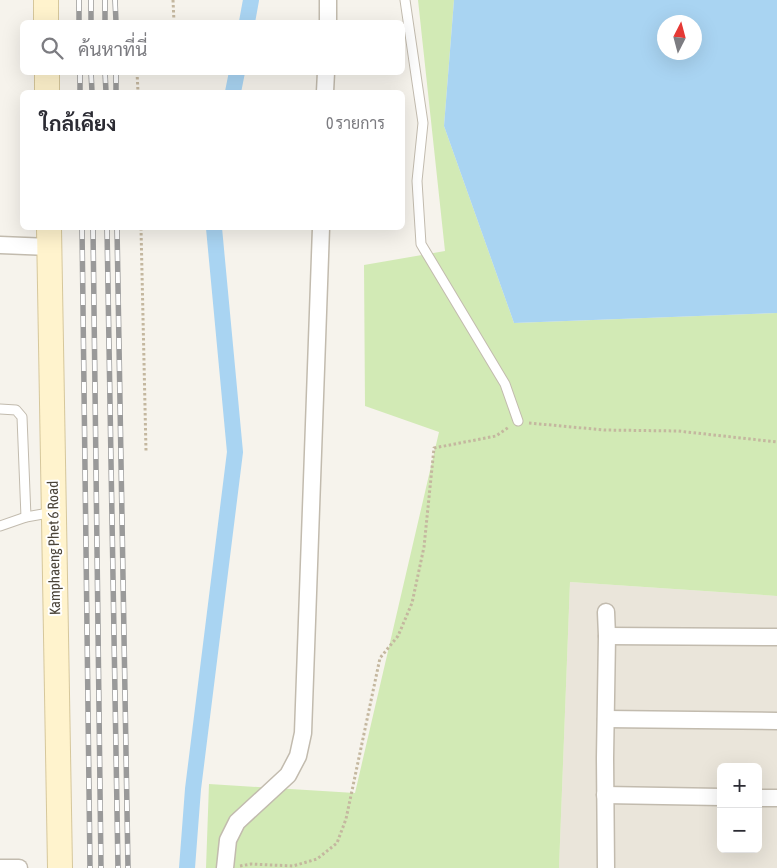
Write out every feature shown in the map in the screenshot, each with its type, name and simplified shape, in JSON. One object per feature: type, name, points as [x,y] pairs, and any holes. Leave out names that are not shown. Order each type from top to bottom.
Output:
[{"type":"main road","points":[[46,0],[46,20]]},
{"type":"main road","points":[[47,75],[47,90]]},
{"type":"main road","name":"Kamphaeng Phet 6 Road","points":[[50,237],[60,868]]},
{"type":"street","points":[[328,0],[328,20]]},
{"type":"street","points":[[325,90],[326,75]]},
{"type":"street","points":[[231,867],[228,840],[237,822],[288,775],[298,756],[303,734],[321,230]]},
{"type":"street","points":[[0,245],[50,237]]},
{"type":"street","points":[[606,612],[606,868]]},
{"type":"street","points":[[607,636],[777,637]]},
{"type":"street","points":[[606,720],[777,722]]},
{"type":"street","points":[[605,795],[717,797]]},
{"type":"street","points":[[762,798],[777,798]]},
{"type":"street","points":[[0,868],[19,868]]},
{"type":"lane","points":[[405,0],[423,123],[417,181],[421,244],[505,384],[518,422]]},
{"type":"lane","points":[[0,409],[16,410],[22,417],[26,517]]},
{"type":"lane","points":[[0,526],[26,517],[54,512]]},
{"type":"path","points":[[173,0],[174,20]]},
{"type":"path","points":[[137,75],[138,90]]},
{"type":"path","points":[[141,230],[146,451]]},
{"type":"path","points":[[231,867],[251,864],[292,866],[317,859],[337,843],[346,819],[380,658],[398,636],[412,603],[424,547],[434,448],[496,436],[518,422],[604,430],[678,431],[777,442]]},
{"type":"shaded area","points":[[570,582],[777,596],[777,868],[559,868]]},
{"type":"green space","points":[[418,0],[454,0],[444,126],[514,323],[777,313],[777,596],[570,582],[559,868],[206,868],[209,784],[355,793],[439,432],[365,406],[364,265],[445,251]]},
{"type":"water","points":[[454,0],[777,0],[777,313],[514,323],[444,126]]},
{"type":"waterway","points":[[247,20],[251,0]]},
{"type":"waterway","points":[[233,90],[236,75]]},
{"type":"waterway","points":[[187,868],[193,789],[235,452],[214,230]]},
{"type":"railway","points":[[79,0],[79,20]]},
{"type":"railway","points":[[91,0],[91,20]]},
{"type":"railway","points":[[105,0],[105,20]]},
{"type":"railway","points":[[115,0],[116,20]]},
{"type":"railway","points":[[80,75],[80,90]]},
{"type":"railway","points":[[91,75],[92,90]]},
{"type":"railway","points":[[105,75],[106,90]]},
{"type":"railway","points":[[116,75],[116,90]]},
{"type":"railway","points":[[82,230],[90,868]]},
{"type":"railway","points":[[93,230],[101,868]]},
{"type":"railway","points":[[107,230],[118,868]]},
{"type":"railway","points":[[117,230],[128,868]]}]
